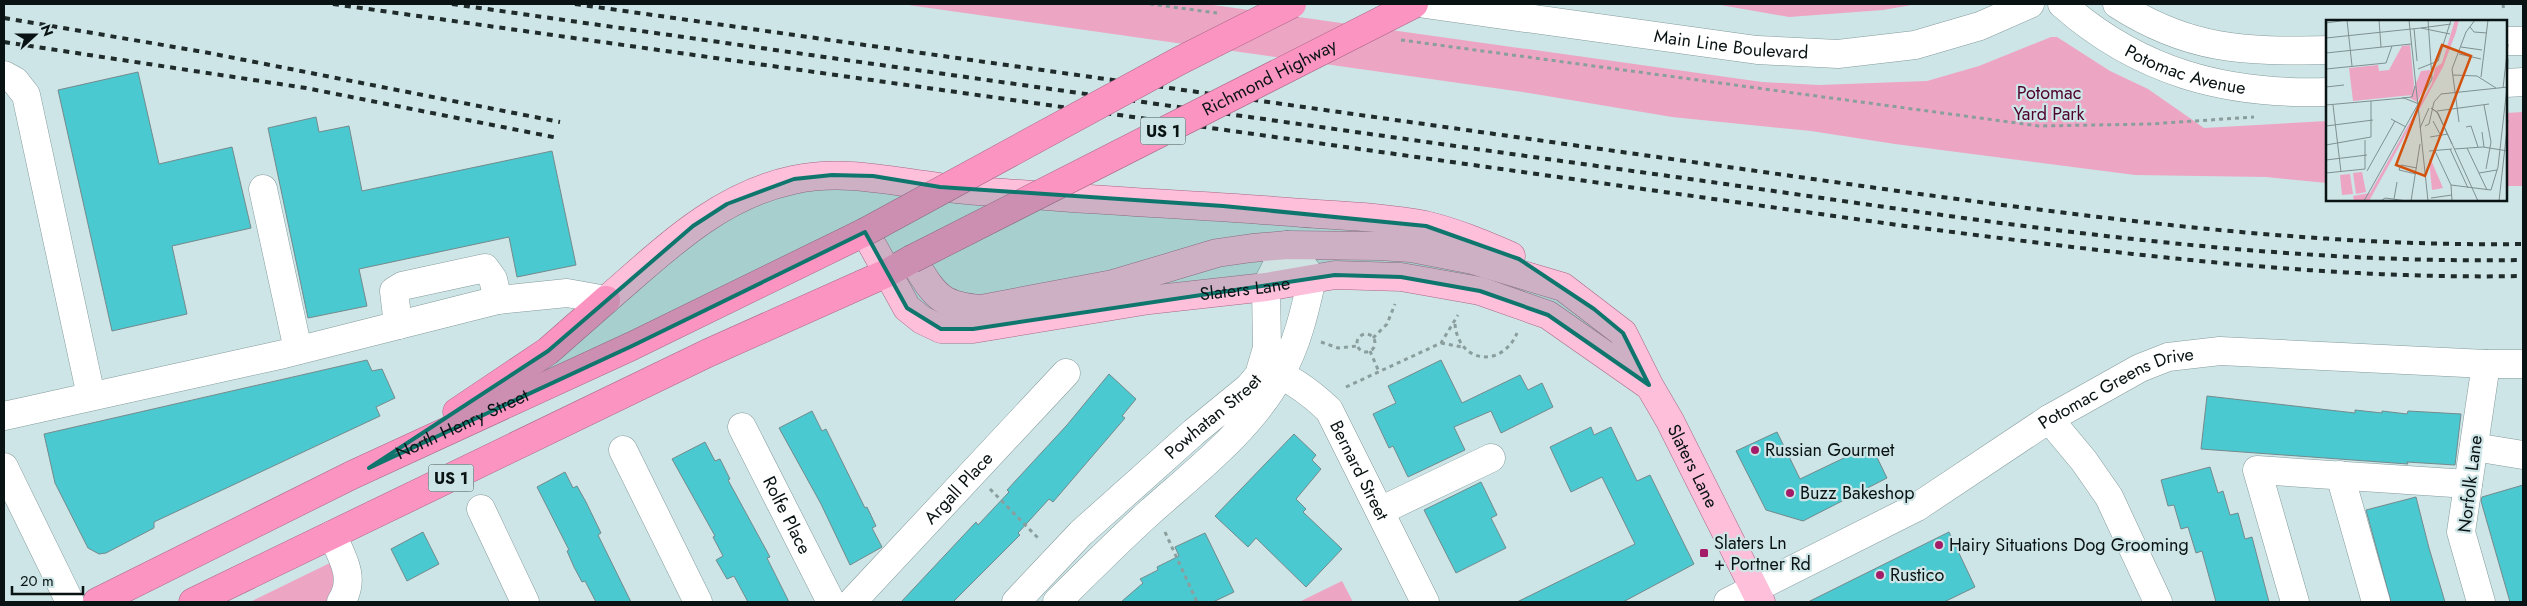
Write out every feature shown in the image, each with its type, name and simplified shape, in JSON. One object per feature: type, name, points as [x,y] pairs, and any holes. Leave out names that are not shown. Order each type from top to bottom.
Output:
[{"type":"highway","name":"US 1","points":[[865,232],[1153,76],[1292,4]]},
{"type":"highway","name":"Richmond Highway","points":[[912,259],[1414,4]]},
{"type":"highway","name":"North Henry Street","points":[[97,602],[369,468],[632,346],[865,232]]},
{"type":"highway","name":"US 1","points":[[193,602],[708,353],[887,273],[912,259]]},
{"type":"highway","points":[[369,468],[548,350],[606,300]]},
{"type":"main road","points":[[606,300],[693,226],[727,204],[758,190],[794,179],[832,175],[873,176],[940,187],[1070,198],[1262,209],[1376,219],[1426,226],[1475,241],[1519,259],[1563,287]]},
{"type":"main road","name":"Slaters Lane","points":[[865,232],[907,308],[922,320],[941,329],[958,330],[1149,300],[1266,287],[1335,275],[1401,277],[1480,291],[1548,315],[1649,385]]},
{"type":"main road","name":"Slaters Lane","points":[[912,259],[932,291],[942,300],[963,308],[981,309],[1113,284],[1217,253],[1287,246],[1362,245],[1411,248],[1473,260],[1563,287],[1623,333],[1649,385],[1670,421],[1758,596]]},
{"type":"street","name":"Main Line Boulevard","points":[[1425,4],[1757,50],[1838,54],[1915,45],[1980,26],[2030,4]]},
{"type":"street","name":"Potomac Avenue","points":[[2062,4],[2102,36],[2147,62],[2172,71],[2208,82],[2252,90],[2326,92]]},
{"type":"street","name":"Potomac Avenue","points":[[2117,4],[2160,28],[2202,43],[2248,50],[2326,50]]},
{"type":"street","points":[[2507,41],[2523,41]]},
{"type":"street","points":[[4,75],[15,80],[26,95],[91,396]]},
{"type":"street","points":[[2507,82],[2523,82]]},
{"type":"street","points":[[263,189],[298,350]]},
{"type":"street","points":[[1287,246],[1312,278]]},
{"type":"street","name":"Powhatan Street","points":[[1272,370],[1268,348],[1266,287],[1287,246]]},
{"type":"street","points":[[398,325],[394,291],[402,286],[485,268],[493,279],[498,300]]},
{"type":"street","name":"Powhatan Street","points":[[1057,602],[1112,546],[1221,448],[1256,410],[1272,370],[1302,321],[1312,278]]},
{"type":"street","points":[[4,416],[298,350],[498,300],[567,293],[606,300]]},
{"type":"street","name":"Potomac Greens Drive","points":[[1728,602],[1758,596],[1917,507],[2050,419],[2140,368],[2168,357],[2220,351],[2486,364],[2523,364]]},
{"type":"street","name":"Norfolk Lane","points":[[2481,602],[2461,532],[2486,364]]},
{"type":"street","name":"Powhatan Street","points":[[1016,602],[1081,533],[1194,432],[1272,370]]},
{"type":"street","name":"Bernard Street","points":[[1272,370],[1309,392],[1329,410],[1425,602]]},
{"type":"street","name":"Argall Place","points":[[852,602],[1066,373]]},
{"type":"street","points":[[2050,419],[2084,461],[2108,497],[2158,602]]},
{"type":"street","name":"Rolfe Place","points":[[742,427],[831,602]]},
{"type":"street","points":[[2474,447],[2523,455]]},
{"type":"street","points":[[623,450],[698,602]]},
{"type":"street","points":[[1380,511],[1491,458]]},
{"type":"street","points":[[4,467],[70,602]]},
{"type":"street","points":[[2295,602],[2257,470],[2468,484]]},
{"type":"street","points":[[2340,475],[2376,602]]},
{"type":"street","points":[[481,509],[525,602]]},
{"type":"street","points":[[332,535],[347,567],[349,587],[340,602]]},
{"type":"path","points":[[1150,4],[1224,14]]},
{"type":"path","points":[[2503,4],[2504,12]]},
{"type":"path","points":[[1392,39],[1801,93],[1995,122],[2064,127],[2150,124],[2238,117]]},
{"type":"path","points":[[1373,338],[1387,324],[1395,304]]},
{"type":"path","points":[[1346,387],[1441,343],[1455,323],[1458,315]]},
{"type":"path","points":[[1455,323],[1455,332],[1462,347]]},
{"type":"path","points":[[1441,343],[1462,347],[1477,356],[1494,356],[1508,348],[1517,333]]},
{"type":"path","points":[[1318,340],[1326,346],[1338,348],[1357,346],[1365,352],[1370,351],[1374,347],[1373,338],[1369,334],[1360,336],[1357,346]]},
{"type":"path","points":[[1370,351],[1379,372]]},
{"type":"path","points":[[984,484],[1043,542]]},
{"type":"path","points":[[1154,508],[1197,602]]},
{"type":"highlighted area","points":[[832,175],[873,176],[940,187],[1223,206],[1426,226],[1519,259],[1594,309],[1623,333],[1649,385],[1548,315],[1480,291],[1401,277],[1335,275],[973,329],[941,329],[907,308],[865,232],[632,346],[369,468],[548,351],[693,226],[727,204],[794,179]]},
{"type":"green space","name":"Potomac Yard Park","points":[[901,4],[1206,4],[1762,82],[1819,85],[1927,81],[1979,66],[2051,37],[2057,37],[2110,71],[2148,89],[2204,128],[2326,121],[2326,183],[2266,177],[2135,175],[1895,144],[1811,131],[1672,117],[1529,93]]},
{"type":"green space","points":[[1715,4],[1917,4],[1883,10],[1789,17]]},
{"type":"green space","points":[[2523,112],[2523,186],[2507,186],[2507,113]]},
{"type":"green space","points":[[334,561],[339,574],[332,602],[250,602]]},
{"type":"green space","points":[[1342,581],[1353,602],[1299,602]]},
{"type":"building","points":[[138,72],[159,164],[232,147],[251,228],[172,246],[187,314],[112,331],[58,90]]},
{"type":"building","points":[[316,117],[319,132],[349,126],[362,191],[552,151],[576,265],[517,277],[509,237],[359,269],[367,306],[308,318],[268,128]]},
{"type":"building","points":[[367,360],[372,371],[382,369],[395,398],[376,407],[380,416],[154,522],[154,528],[106,553],[99,554],[88,548],[55,483],[44,434]]},
{"type":"building","points":[[1441,360],[1462,403],[1520,375],[1528,390],[1542,383],[1553,407],[1501,433],[1491,411],[1454,427],[1465,450],[1408,477],[1393,446],[1389,448],[1373,414],[1396,403],[1388,386]]},
{"type":"building","points":[[1109,374],[1136,399],[1122,416],[1125,418],[1053,502],[1049,499],[1018,533],[1020,535],[953,602],[901,602],[976,522],[978,525],[1009,492],[1007,490],[1067,425]]},
{"type":"building","points":[[2207,396],[2355,413],[2355,410],[2407,414],[2408,411],[2461,414],[2455,465],[2407,462],[2408,464],[2201,449]]},
{"type":"building","points":[[812,411],[822,431],[826,429],[865,508],[867,507],[876,526],[872,528],[882,547],[850,565],[821,504],[779,428]]},
{"type":"building","points":[[1591,427],[1594,435],[1611,427],[1637,481],[1650,475],[1694,564],[1623,602],[1517,602],[1635,544],[1602,477],[1571,492],[1550,447]]},
{"type":"building","points":[[1777,432],[1800,479],[1871,445],[1887,478],[1803,521],[1766,510],[1736,451]]},
{"type":"building","points":[[1294,434],[1316,455],[1312,460],[1321,469],[1296,499],[1306,509],[1303,512],[1342,549],[1306,587],[1256,538],[1248,547],[1215,516]]},
{"type":"building","points":[[705,442],[715,461],[720,459],[730,479],[728,480],[770,557],[767,558],[789,602],[748,602],[734,576],[727,579],[716,560],[723,556],[713,537],[715,536],[672,459]]},
{"type":"building","points":[[2210,467],[2218,493],[2223,491],[2230,515],[2238,513],[2245,539],[2252,537],[2269,602],[2216,602],[2202,551],[2196,553],[2188,527],[2181,529],[2174,505],[2168,506],[2161,480]]},
{"type":"building","points":[[565,472],[573,488],[577,486],[586,502],[601,533],[598,535],[631,602],[596,602],[585,581],[582,582],[574,567],[567,551],[569,550],[537,487]]},
{"type":"building","points":[[1481,482],[1497,515],[1491,518],[1506,548],[1456,573],[1424,510]]},
{"type":"building","points":[[2523,485],[2523,602],[2510,602],[2481,501],[2482,497]]},
{"type":"building","points":[[2416,497],[2445,602],[2391,602],[2366,510]]},
{"type":"building","points":[[423,532],[439,564],[407,581],[391,549]]},
{"type":"building","points":[[1949,532],[1975,587],[1944,602],[1808,602]]},
{"type":"building","points":[[1205,533],[1234,592],[1213,602],[1121,602],[1143,583],[1140,579],[1158,570],[1157,567],[1179,556],[1175,547]]},
{"type":"railway","points":[[333,4],[1905,226],[2136,254],[2291,269],[2368,274],[2523,276]]},
{"type":"railway","points":[[452,4],[1865,204],[2084,233],[2303,254],[2413,259],[2523,260]]},
{"type":"railway","points":[[575,4],[2064,213],[2217,230],[2293,236],[2446,244],[2523,244]]},
{"type":"railway","points":[[4,18],[204,52],[560,122]]},
{"type":"railway","points":[[4,42],[306,88],[558,138]]},
{"type":"place","name":"Russian Gourmet","points":[[1755,450]]},
{"type":"place","name":"Buzz Bakeshop","points":[[1790,493]]},
{"type":"place","name":"Hairy Situations Dog Grooming","points":[[1939,545]]},
{"type":"place","name":"Slaters Ln + Portner Rd","points":[[1704,553]]},
{"type":"place","name":"Rustico","points":[[1880,575]]}]
